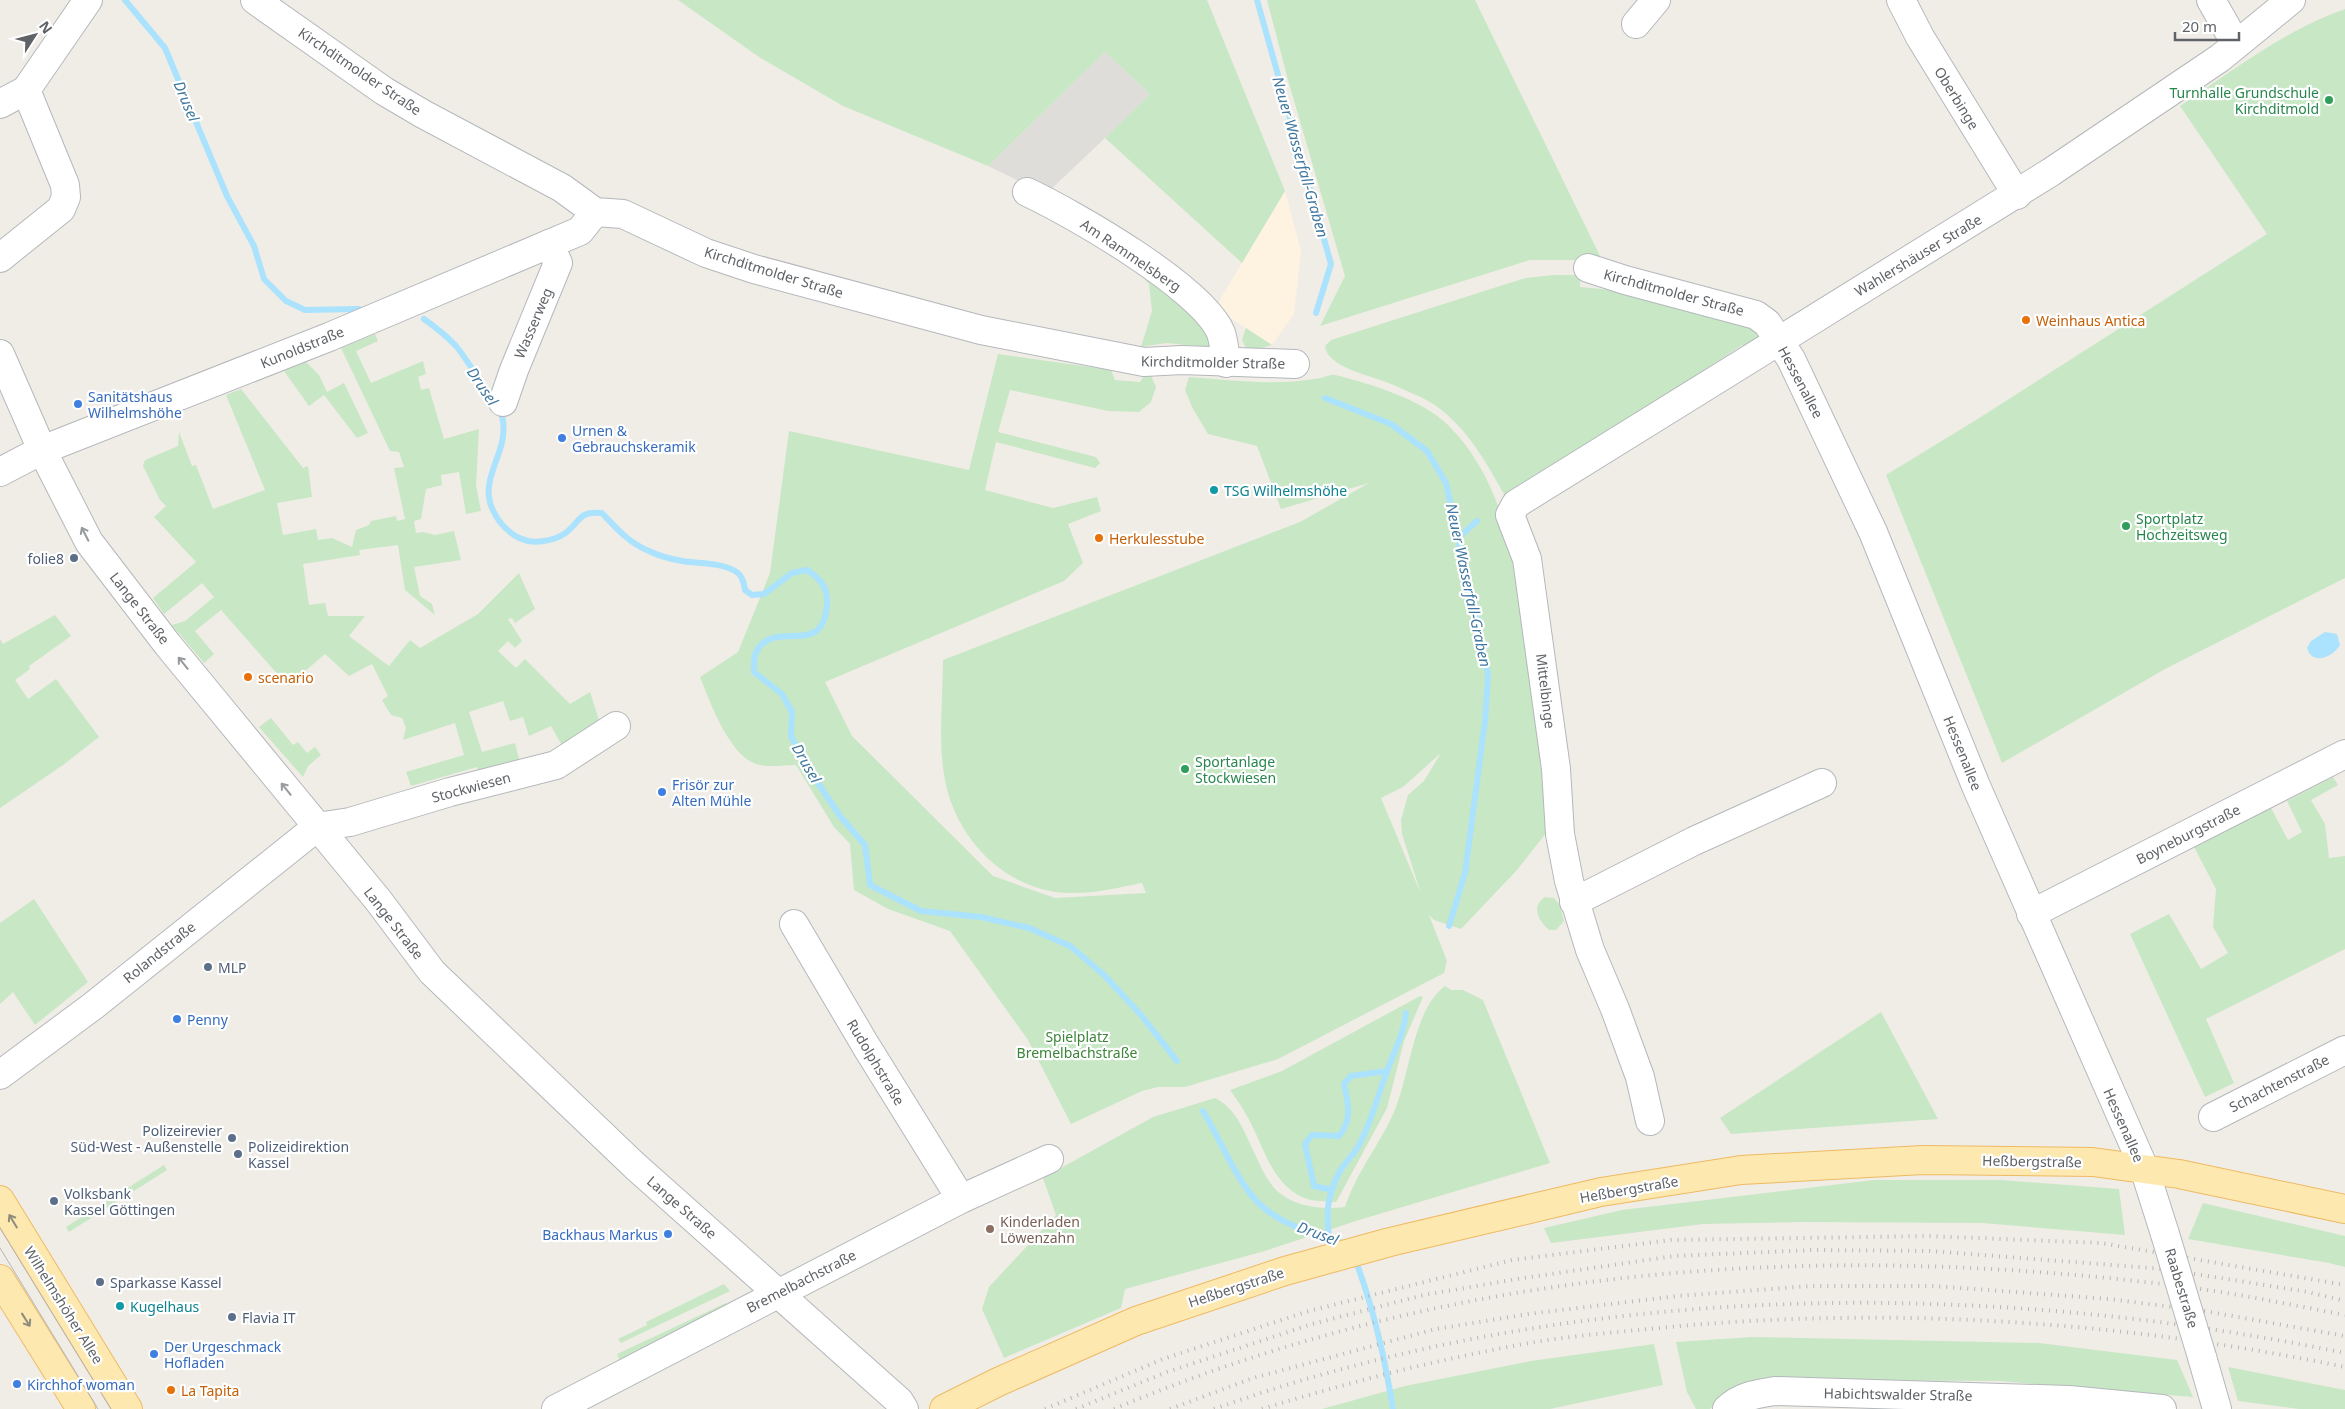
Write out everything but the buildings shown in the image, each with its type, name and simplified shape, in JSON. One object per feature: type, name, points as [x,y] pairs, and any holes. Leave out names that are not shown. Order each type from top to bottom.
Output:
[{"type":"main road","name":"Heßbergstraße","points":[[949,1406],[1136,1321],[1285,1271],[1390,1242],[1601,1192],[1741,1170],[1923,1160],[2093,1162],[2144,1168],[2345,1209]]},
{"type":"main road","name":"Wilhelmshöher Allee","points":[[0,1200],[128,1409]]},
{"type":"main road","points":[[0,1279],[82,1409]]},
{"type":"street","points":[[0,104],[26,90],[88,0]]},
{"type":"street","name":"Kirchditmolder Straße","points":[[255,0],[384,91],[562,188],[595,212],[623,214],[706,253],[754,269],[981,330],[1144,362],[1182,360],[1295,364]]},
{"type":"street","points":[[1636,24],[1656,0]]},
{"type":"street","name":"Oberbinge","points":[[1901,0],[1920,37],[2017,195]]},
{"type":"street","points":[[2211,0],[2236,44]]},
{"type":"street","name":"Wahlershäuser Straße","points":[[1533,493],[1778,340],[2017,195],[2220,58],[2291,0]]},
{"type":"street","points":[[0,258],[61,209],[66,197],[65,185],[26,90]]},
{"type":"street","name":"Am Rammelsberg","points":[[1027,192],[1059,207],[1175,282],[1202,307],[1220,332],[1226,363]]},
{"type":"street","name":"Kunoldstraße","points":[[0,472],[42,450],[329,337],[580,231],[595,212]]},
{"type":"street","name":"Wasserweg","points":[[503,402],[514,370],[558,263],[549,244]]},
{"type":"street","name":"Kirchditmolder Straße","points":[[1588,268],[1625,280],[1756,315],[1767,323],[1778,340]]},
{"type":"street","name":"Hessenallee","points":[[1778,340],[1790,359],[1823,424],[1873,532],[1976,786],[2144,1168]]},
{"type":"street","name":"Lange Straße","points":[[0,354],[42,450],[89,542],[168,645],[378,900],[436,976],[635,1166],[902,1405]]},
{"type":"street","name":"Mittelbinge","points":[[1533,493],[1516,504],[1510,515],[1527,559],[1555,760],[1560,834],[1574,902],[1590,950],[1616,1009],[1640,1078],[1650,1121]]},
{"type":"street","name":"Stockwiesen","points":[[317,827],[350,822],[450,792],[556,765],[616,726]]},
{"type":"street","name":"Boyneburgstraße","points":[[2031,914],[2345,754]]},
{"type":"street","points":[[1574,902],[1694,841],[1822,784]]},
{"type":"street","name":"Rolandstraße","points":[[0,1075],[93,1006],[317,827]]},
{"type":"street","name":"Rudolphstraße","points":[[794,924],[866,1046],[961,1199]]},
{"type":"street","name":"Schachtenstraße","points":[[2213,1117],[2345,1050]]},
{"type":"street","name":"Bremelbachstraße","points":[[556,1409],[778,1292],[961,1199],[1049,1159]]},
{"type":"street","name":"Raabestraße","points":[[2144,1168],[2217,1409]]},
{"type":"street","name":"Habichtswalder Straße","points":[[1727,1409],[1737,1400],[1754,1394],[1775,1391],[2060,1400],[2162,1409]]},
{"type":"shaded area","points":[[1105,52],[1150,94],[1105,138],[1046,194],[988,166]]},
{"type":"shaded area","points":[[1285,191],[1301,251],[1294,314],[1272,345],[1215,308]]},
{"type":"green space","points":[[678,0],[1207,0],[1285,191],[1242,263],[1105,138],[1150,94],[1105,52],[988,166],[843,106],[759,57]]},
{"type":"green space","points":[[1267,0],[1475,0],[1602,260],[1530,260],[1320,326],[1345,276],[1288,80]]},
{"type":"green space","name":"Sportplatz Hochzeitsweg","points":[[2345,9],[2345,578],[2165,669],[2002,763],[1886,475],[1976,420],[2267,234],[2180,106],[2239,65],[2280,40],[2301,28]]},
{"type":"green space","points":[[1127,259],[1192,305],[1211,344],[1208,347],[1166,343],[1141,347],[1152,311],[1149,284]]},
{"type":"green space","points":[[1580,275],[1580,287],[1613,290],[1756,327],[1760,336],[1759,344],[1752,348],[1742,345],[1510,496],[1504,494],[1473,443],[1453,420],[1442,411],[1416,395],[1342,366],[1328,354],[1325,346],[1331,340],[1500,286],[1526,278]]},
{"type":"green space","points":[[1246,328],[1272,345],[1256,350],[1246,348],[1242,340]]},
{"type":"green space","points":[[375,334],[378,341],[356,351],[371,383],[423,361],[426,374],[418,377],[421,390],[429,388],[444,439],[479,429],[476,485],[481,511],[466,514],[459,472],[441,475],[442,485],[426,489],[421,519],[414,521],[416,533],[423,532],[435,535],[454,531],[461,560],[414,567],[420,596],[432,604],[435,615],[405,590],[398,545],[359,550],[360,555],[303,564],[309,605],[325,603],[328,616],[365,616],[349,636],[389,666],[410,640],[420,648],[478,614],[519,573],[535,609],[515,623],[512,618],[508,619],[522,641],[515,648],[508,641],[498,651],[516,668],[525,659],[570,704],[590,692],[599,720],[563,747],[551,726],[529,736],[523,717],[510,721],[503,701],[469,712],[482,752],[515,743],[521,767],[479,774],[477,767],[411,786],[406,772],[464,755],[455,723],[403,740],[406,728],[402,718],[391,715],[382,700],[388,696],[372,664],[349,676],[325,654],[288,686],[221,610],[195,631],[214,654],[204,663],[172,625],[185,621],[214,597],[202,583],[164,614],[153,598],[196,562],[154,517],[166,506],[160,500],[143,466],[145,460],[178,446],[179,432],[192,466],[196,465],[213,509],[265,490],[226,395],[241,389],[303,468],[308,466],[312,497],[277,503],[283,535],[316,529],[318,540],[332,538],[352,547],[356,530],[369,525],[371,521],[396,516],[397,521],[405,519],[394,468],[404,467],[399,452],[390,451],[341,348]]},
{"type":"green space","name":"Spielplatz Bremelbachstraße","points":[[998,354],[1111,370],[1115,380],[1140,382],[1146,373],[1150,373],[1156,387],[1151,402],[1139,412],[1108,411],[1010,390],[998,432],[1096,457],[1100,463],[1095,468],[996,442],[985,490],[1053,508],[1097,497],[1101,511],[1068,524],[1083,563],[1064,581],[825,682],[852,736],[993,876],[1055,898],[1146,893],[1142,883],[1086,893],[1045,890],[1025,883],[1006,873],[974,843],[962,826],[952,806],[943,770],[941,738],[943,660],[1300,522],[1369,483],[1281,509],[1257,446],[1208,434],[1193,409],[1185,390],[1189,377],[1290,382],[1335,375],[1379,388],[1410,400],[1425,408],[1448,425],[1470,451],[1487,480],[1500,511],[1510,544],[1523,612],[1550,828],[1517,870],[1461,929],[1434,920],[1429,915],[1447,961],[1444,973],[1278,1059],[1185,1087],[1158,1087],[1142,1091],[1071,1124],[1028,1040],[950,931],[888,909],[854,890],[850,844],[834,827],[796,765],[765,766],[746,759],[729,739],[709,700],[700,677],[738,652],[770,573],[789,431],[969,470]],"holes":[[[1441,753],[1424,781],[1408,795],[1401,820],[1402,834],[1421,894],[1381,798],[1403,787]]]},
{"type":"green space","points":[[306,362],[319,375],[327,392],[344,383],[368,433],[357,438],[324,395],[309,406],[284,371]]},
{"type":"green space","points":[[55,615],[71,636],[29,666],[30,669],[15,680],[28,699],[56,679],[99,737],[63,765],[0,808],[0,639],[3,644]]},
{"type":"green space","points":[[271,718],[293,745],[298,742],[307,753],[315,747],[321,755],[308,766],[303,777],[259,727]]},
{"type":"green space","points":[[2333,777],[2338,785],[2311,800],[2325,824],[2329,858],[2345,856],[2345,949],[2206,1019],[2234,1083],[2205,1097],[2130,934],[2169,914],[2201,969],[2228,953],[2213,927],[2216,889],[2194,847],[2271,808],[2288,840],[2302,832],[2287,801]]},
{"type":"green space","points":[[1545,897],[1554,898],[1560,905],[1564,921],[1556,930],[1549,930],[1539,918],[1538,905]]},
{"type":"green space","points":[[34,899],[88,982],[35,1025],[13,992],[0,1004],[0,923]]},
{"type":"green space","points":[[1445,986],[1451,990],[1463,990],[1483,1000],[1550,1163],[1359,1220],[1265,1251],[1125,1289],[1121,1308],[1004,1358],[982,1309],[989,1287],[1056,1215],[1043,1178],[1153,1117],[1215,1098],[1226,1105],[1237,1119],[1263,1171],[1271,1184],[1283,1196],[1309,1206],[1345,1207],[1355,1182],[1394,1112],[1419,1026],[1426,1010],[1434,997]]},
{"type":"green space","points":[[1420,996],[1423,997],[1404,1041],[1387,1108],[1336,1202],[1310,1200],[1291,1191],[1282,1182],[1268,1161],[1247,1116],[1230,1090],[1282,1071]]},
{"type":"green space","points":[[1881,1012],[1938,1119],[1731,1134],[1720,1118]]},
{"type":"green space","points":[[164,1165],[167,1170],[69,1232],[66,1227]]},
{"type":"green space","points":[[1874,1180],[2001,1180],[2119,1189],[2125,1235],[1982,1223],[1802,1222],[1703,1224],[1551,1243],[1544,1228],[1622,1210]]},
{"type":"green space","points":[[2203,1203],[2345,1236],[2345,1267],[2188,1239]]},
{"type":"green space","points":[[724,1284],[730,1291],[621,1343],[618,1339],[647,1325],[646,1322]]},
{"type":"green space","points":[[726,1303],[729,1309],[620,1361],[617,1354]]},
{"type":"green space","points":[[1752,1337],[2039,1343],[2177,1360],[2193,1397],[1999,1381],[1814,1380],[1742,1384],[1725,1393],[1710,1409],[1696,1409],[1687,1392],[1676,1342]]},
{"type":"green space","points":[[1654,1344],[1663,1385],[1550,1409],[1322,1409],[1405,1386],[1531,1361]]},
{"type":"green space","points":[[2228,1367],[2345,1390],[2345,1409],[2299,1409],[2238,1401]]},
{"type":"water","points":[[2325,632],[2337,634],[2340,645],[2328,656],[2323,658],[2313,657],[2307,648],[2311,641]]},
{"type":"waterway","name":"Drusel","points":[[125,0],[165,48],[227,196],[254,246],[264,279],[286,301],[305,310],[359,309]]},
{"type":"waterway","name":"Neuer Wasserfall-Graben","points":[[1257,0],[1331,264],[1316,313]]},
{"type":"waterway","name":"Drusel","points":[[424,319],[456,346],[501,413],[504,431],[502,444],[490,481],[489,494],[492,507],[500,522],[516,536],[533,542],[554,539],[564,534],[581,517],[589,513],[602,513],[629,539],[653,553],[678,560],[718,565],[732,569],[740,575],[745,590],[752,595],[764,594],[792,573],[807,570],[820,580],[825,589],[827,604],[824,620],[818,630],[800,636],[769,639],[760,646],[755,655],[754,672],[782,694],[792,712],[791,736],[806,765],[840,816],[865,845],[870,885],[921,911],[981,917],[1029,928],[1070,946],[1104,975],[1141,1015],[1177,1061]]},
{"type":"waterway","name":"Neuer Wasserfall-Graben","points":[[1325,398],[1391,424],[1427,451],[1446,483],[1463,562],[1476,608],[1488,675],[1485,721],[1465,873],[1449,926]]},
{"type":"waterway","points":[[1458,538],[1477,521]]},
{"type":"waterway","name":"Neuer Wasserfall-Graben","points":[[1329,1238],[1328,1204],[1332,1188],[1340,1171],[1358,1147],[1368,1125],[1401,1035],[1406,1013]]},
{"type":"waterway","points":[[1332,1190],[1314,1186],[1305,1144],[1312,1135],[1339,1136],[1348,1117],[1344,1084],[1351,1076],[1387,1071]]},
{"type":"waterway","name":"Drusel","points":[[1203,1111],[1239,1177],[1262,1206],[1272,1214],[1296,1227],[1347,1244]]},
{"type":"waterway","name":"Drusel","points":[[1355,1259],[1378,1333],[1393,1409]]},
{"type":"tram line","points":[[0,1228],[111,1409]]},
{"type":"tram line","points":[[0,1248],[98,1409]]},
{"type":"railway","points":[[1045,1409],[1163,1359],[1309,1311],[1512,1260],[1671,1240],[1928,1236],[2101,1243],[2345,1285]]},
{"type":"railway","points":[[1076,1409],[1167,1372],[1312,1324],[1424,1295],[1674,1256],[1813,1250],[1930,1251],[2164,1269],[2308,1292],[2345,1301]]},
{"type":"railway","points":[[1114,1409],[1242,1361],[1372,1323],[1502,1295],[1634,1277],[1767,1267],[1901,1266],[2036,1272],[2193,1288],[2258,1298],[2345,1315]]},
{"type":"railway","points":[[1170,1409],[1253,1378],[1436,1329],[1528,1314],[1678,1296],[1811,1286],[1934,1286],[2109,1299],[2204,1311],[2345,1336]]},
{"type":"railway","points":[[1214,1409],[1350,1367],[1490,1336],[1632,1315],[1775,1304],[1919,1304],[2063,1312],[2205,1328],[2345,1353]]},
{"type":"railway","points":[[1262,1409],[1389,1373],[1534,1342],[1649,1329],[1736,1322],[1824,1318],[1999,1321],[2086,1328],[2173,1338],[2345,1367]]},
{"type":"place","name":"Turnhalle Grundschule Kirchditmold","points":[[2329,100]]},
{"type":"place","name":"Weinhaus Antica","points":[[2026,320]]},
{"type":"place","name":"Sanitätshaus Wilhelmshöhe","points":[[78,404]]},
{"type":"place","name":"Urnen & Gebrauchskeramik","points":[[562,438]]},
{"type":"place","name":"TSG Wilhelmshöhe","points":[[1214,490]]},
{"type":"place","name":"Sportplatz Hochzeitsweg","points":[[2126,526]]},
{"type":"place","name":"Herkulesstube","points":[[1099,538]]},
{"type":"place","name":"folie8","points":[[74,558]]},
{"type":"place","name":"scenario","points":[[248,677]]},
{"type":"place","name":"Sportanlage Stockwiesen","points":[[1185,769]]},
{"type":"place","name":"Frisör zur Alten Mühle","points":[[662,792]]},
{"type":"place","name":"MLP","points":[[208,967]]},
{"type":"place","name":"Penny","points":[[177,1019]]},
{"type":"place","name":"Polizeirevier Süd-West - Außenstelle","points":[[232,1138]]},
{"type":"place","name":"Polizeidirektion Kassel","points":[[238,1154]]},
{"type":"place","name":"Volksbank Kassel Göttingen","points":[[54,1201]]},
{"type":"place","name":"Kinderladen Löwenzahn","points":[[990,1229]]},
{"type":"place","name":"Backhaus Markus","points":[[668,1234]]},
{"type":"place","name":"Sparkasse Kassel","points":[[100,1282]]},
{"type":"place","name":"Kugelhaus","points":[[120,1306]]},
{"type":"place","name":"Flavia IT","points":[[232,1317]]},
{"type":"place","name":"Der Urgeschmack Hofladen","points":[[154,1354]]},
{"type":"place","name":"Kirchhof woman","points":[[17,1384]]},
{"type":"place","name":"La Tapita","points":[[171,1390]]}]
